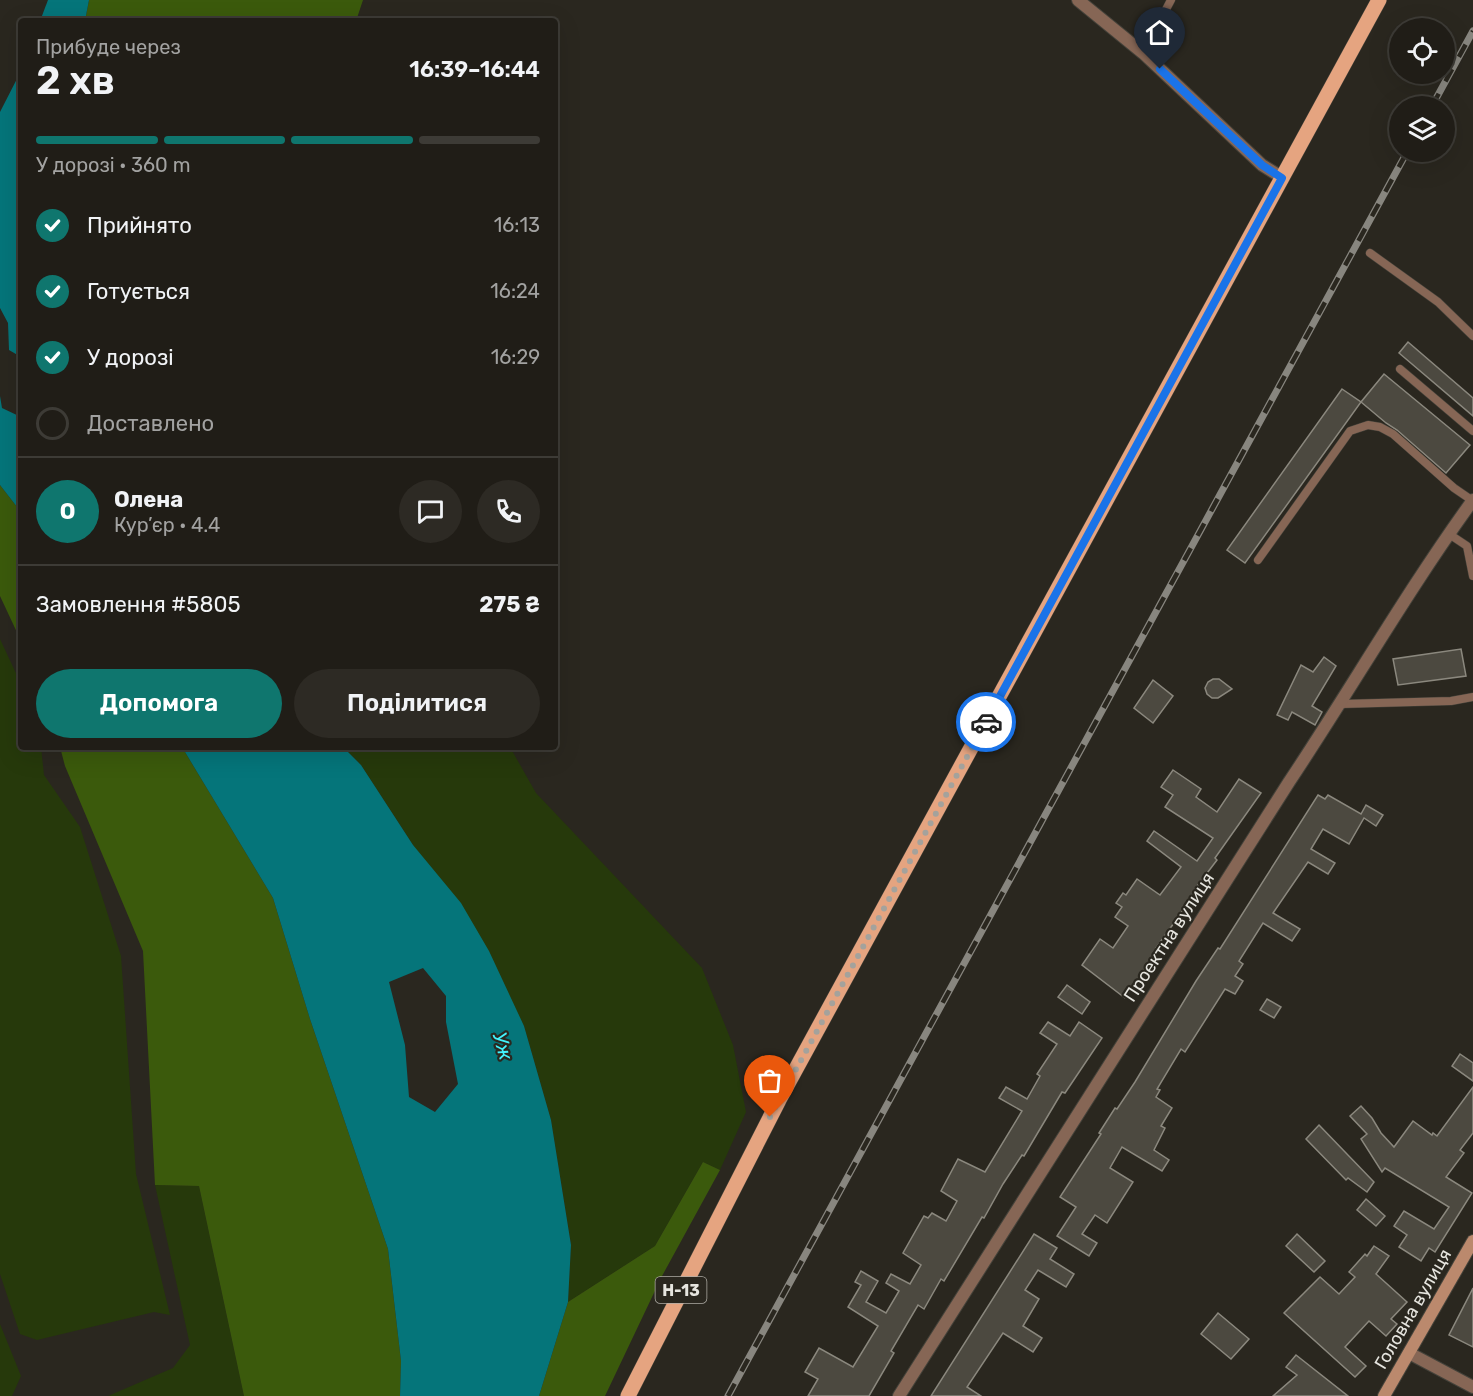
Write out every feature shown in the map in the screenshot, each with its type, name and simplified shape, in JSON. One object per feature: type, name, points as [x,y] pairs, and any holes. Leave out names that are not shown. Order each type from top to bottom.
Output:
[{"type":"main road","name":"Н-13","points":[[628,1396],[779,1100],[1379,0]]},
{"type":"main road","name":"Головна вулиця","points":[[1384,1396],[1473,1240]]},
{"type":"street","points":[[1078,0],[1143,53],[1262,165],[1282,178]]},
{"type":"street","name":"Проектна вулиця","points":[[899,1396],[1289,782],[1449,534],[1473,501]]},
{"type":"street","points":[[1409,1353],[1473,1388]]},
{"type":"lane","points":[[1143,53],[1171,0]]},
{"type":"lane","points":[[1370,253],[1438,302],[1473,336]]},
{"type":"lane","points":[[1400,369],[1473,431]]},
{"type":"lane","points":[[1258,560],[1350,432],[1359,426],[1380,427],[1393,434],[1454,488],[1473,501]]},
{"type":"lane","points":[[1449,534],[1467,546],[1473,576]]},
{"type":"lane","points":[[1341,704],[1451,701],[1473,697]]},
{"type":"green space","points":[[89,0],[363,0],[357,18],[86,18]]},
{"type":"green space","points":[[0,485],[18,508],[18,635],[0,596]]},
{"type":"green space","points":[[0,639],[18,678],[18,750],[41,750],[44,775],[80,827],[121,956],[136,1174],[170,1315],[154,1312],[37,1340],[20,1334],[0,1274]]},
{"type":"green space","points":[[61,750],[184,750],[273,898],[310,1019],[388,1249],[401,1361],[400,1396],[244,1396],[199,1186],[155,1185],[143,951],[65,766]]},
{"type":"green space","points":[[346,750],[512,750],[536,793],[702,968],[733,1045],[746,1112],[720,1170],[703,1162],[655,1246],[568,1302],[571,1244],[551,1120],[524,1026],[361,765]]},
{"type":"green space","points":[[703,1162],[720,1170],[662,1276],[605,1396],[539,1396],[568,1302],[655,1246]]},
{"type":"green space","points":[[155,1185],[199,1186],[244,1396],[108,1396],[173,1368],[190,1345]]},
{"type":"green space","points":[[0,1324],[21,1376],[12,1396],[0,1396]]},
{"type":"water","points":[[48,0],[89,0],[86,18],[41,18]]},
{"type":"water","points":[[18,77],[18,355],[9,350],[8,323],[0,308],[0,112]]},
{"type":"water","points":[[0,396],[2,408],[18,416],[18,508],[0,485]]},
{"type":"water","name":"Уж","points":[[184,750],[346,750],[361,765],[413,845],[461,903],[489,951],[524,1026],[551,1120],[571,1245],[568,1302],[539,1396],[400,1396],[401,1361],[388,1249],[310,1019],[273,898]],"holes":[[[423,968],[446,996],[446,1022],[458,1084],[435,1112],[409,1097],[405,1045],[389,982]]]},
{"type":"building","points":[[1408,342],[1473,398],[1473,416],[1399,353]]},
{"type":"building","points":[[1384,374],[1470,445],[1446,473],[1361,402]]},
{"type":"building","points":[[1342,389],[1361,402],[1245,563],[1227,550]]},
{"type":"building","points":[[1461,649],[1466,676],[1398,685],[1393,659]]},
{"type":"building","points":[[1324,657],[1336,666],[1312,706],[1322,712],[1315,725],[1292,712],[1288,720],[1277,715],[1301,665],[1313,672]]},
{"type":"building","points":[[1213,679],[1219,679],[1232,689],[1218,698],[1212,698],[1207,694],[1205,688]]},
{"type":"building","points":[[1153,680],[1173,696],[1153,723],[1134,708]]},
{"type":"building","points":[[1173,770],[1201,789],[1196,797],[1217,812],[1239,779],[1261,793],[1215,858],[1217,860],[1195,889],[1197,891],[1156,948],[1158,950],[1125,998],[1082,965],[1100,939],[1113,948],[1128,926],[1115,917],[1122,907],[1116,903],[1123,893],[1126,895],[1137,879],[1160,895],[1181,867],[1147,841],[1154,831],[1197,861],[1213,838],[1165,807],[1173,795],[1161,787]]},
{"type":"building","points":[[1318,795],[1325,799],[1328,795],[1361,814],[1366,805],[1383,815],[1376,826],[1364,818],[1349,844],[1323,829],[1311,849],[1335,863],[1328,874],[1308,862],[1273,913],[1300,929],[1292,941],[1263,923],[1239,961],[1243,964],[1235,976],[1243,981],[1235,994],[1225,989],[1185,1052],[1181,1049],[1157,1089],[1160,1090],[1156,1097],[1172,1108],[1161,1126],[1165,1128],[1154,1150],[1169,1160],[1162,1171],[1122,1147],[1110,1168],[1133,1182],[1107,1223],[1095,1215],[1082,1234],[1097,1243],[1089,1256],[1057,1236],[1076,1207],[1060,1197],[1115,1108],[1117,1109],[1135,1082],[1196,981],[1218,948],[1220,949]]},
{"type":"building","points":[[1067,985],[1090,1002],[1082,1014],[1058,997]]},
{"type":"building","points":[[1267,999],[1281,1007],[1274,1018],[1260,1010]]},
{"type":"building","points":[[1048,1022],[1070,1036],[1079,1022],[1102,1038],[1065,1093],[1062,1092],[944,1281],[941,1279],[924,1309],[918,1305],[891,1351],[894,1353],[869,1396],[808,1396],[818,1379],[805,1372],[819,1348],[853,1367],[878,1326],[848,1307],[861,1285],[855,1282],[861,1271],[878,1281],[866,1302],[886,1313],[899,1291],[886,1283],[891,1274],[910,1284],[921,1265],[903,1253],[924,1216],[928,1218],[932,1213],[946,1221],[957,1201],[941,1191],[958,1159],[985,1172],[1022,1111],[999,1098],[1006,1087],[1027,1099],[1040,1076],[1037,1074],[1057,1044],[1040,1033]]},
{"type":"building","points":[[1460,1054],[1473,1063],[1473,1081],[1452,1066]]},
{"type":"building","points":[[1473,1087],[1473,1133],[1460,1150],[1464,1153],[1446,1177],[1472,1193],[1435,1252],[1429,1248],[1421,1261],[1399,1247],[1407,1235],[1394,1226],[1404,1211],[1434,1229],[1449,1207],[1385,1168],[1382,1172],[1361,1139],[1367,1134],[1350,1116],[1361,1106],[1394,1147],[1413,1121],[1432,1135],[1433,1133],[1437,1136]]},
{"type":"building","points":[[1319,1125],[1374,1182],[1367,1192],[1348,1178],[1346,1180],[1306,1139]]},
{"type":"building","points":[[1366,1199],[1385,1216],[1376,1226],[1357,1210]]},
{"type":"building","points":[[1034,1234],[1057,1248],[1050,1259],[1074,1274],[1066,1287],[1038,1270],[1025,1290],[1039,1299],[1023,1326],[1042,1338],[1033,1352],[1003,1333],[967,1387],[981,1396],[931,1396]]},
{"type":"building","points":[[1297,1234],[1325,1261],[1314,1272],[1286,1246]]},
{"type":"building","points":[[1374,1246],[1389,1256],[1376,1274],[1407,1302],[1391,1319],[1397,1324],[1386,1336],[1369,1321],[1345,1347],[1366,1366],[1355,1377],[1284,1313],[1320,1277],[1339,1294],[1355,1277],[1349,1272],[1365,1254],[1367,1256]]},
{"type":"building","points":[[1473,1288],[1473,1347],[1449,1335]]},
{"type":"building","points":[[1218,1313],[1249,1339],[1231,1359],[1201,1334]]},
{"type":"building","points":[[1296,1355],[1348,1396],[1273,1396],[1297,1375],[1286,1367]]},
{"type":"railway","points":[[1437,96],[1473,31]]},
{"type":"railway","points":[[728,1396],[1402,162]]},
{"type":"way so far","points":[[770,1117],[986,722]]},
{"type":"route","points":[[986,722],[1282,178],[1262,165],[1160,69]]}]
